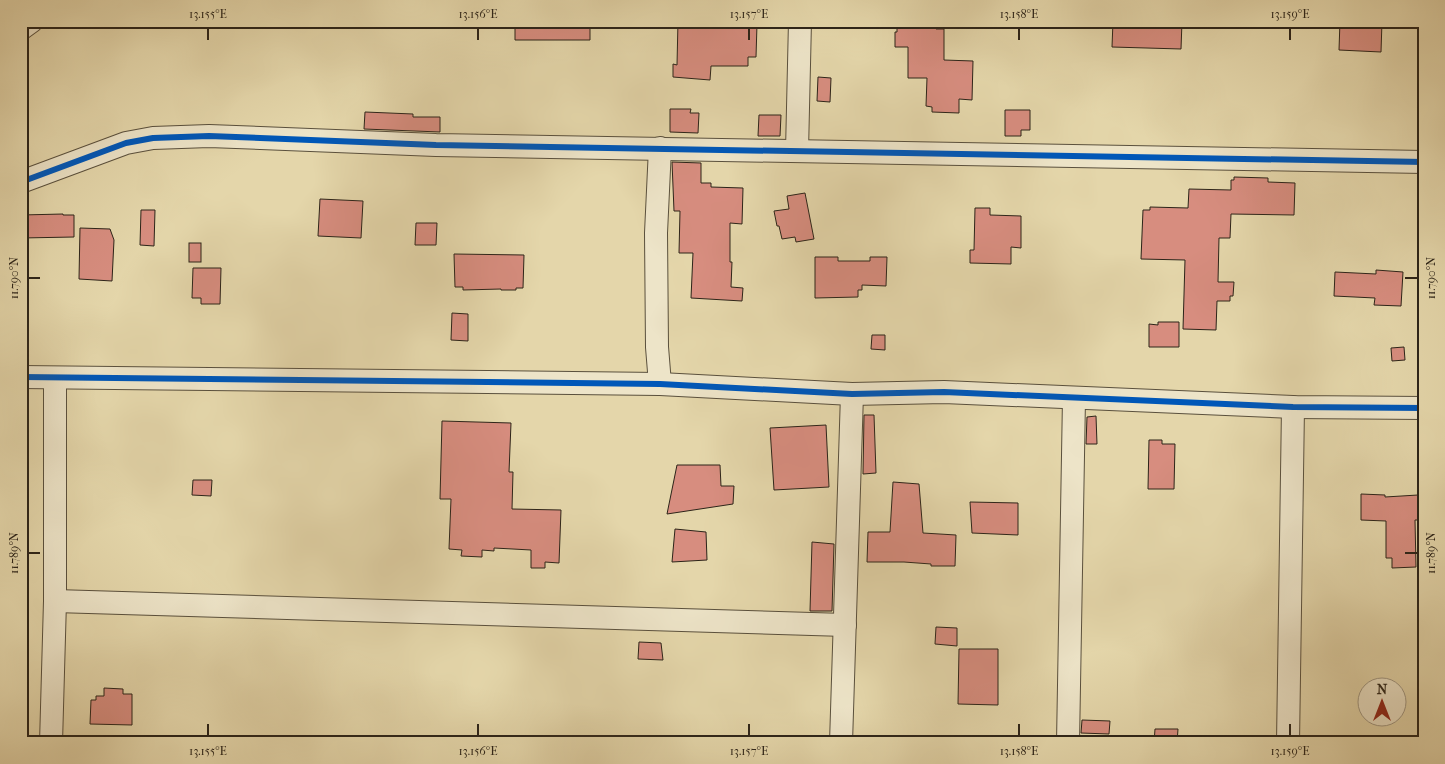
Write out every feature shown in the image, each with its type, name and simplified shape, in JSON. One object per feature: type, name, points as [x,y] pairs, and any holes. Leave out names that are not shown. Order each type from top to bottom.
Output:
[{"type":"street","points":[[21,29],[32,21]]},
{"type":"street","points":[[797,151],[800,21]]},
{"type":"street","points":[[21,182],[126,143],[153,138],[209,136],[436,145],[1424,162]]},
{"type":"street","points":[[660,148],[656,233],[657,347],[660,384]]},
{"type":"street","points":[[21,377],[660,384],[852,394],[944,392],[1293,407],[1424,408]]},
{"type":"street","points":[[51,743],[55,601],[55,378]]},
{"type":"street","points":[[841,743],[852,394]]},
{"type":"street","points":[[1068,743],[1074,398]]},
{"type":"street","points":[[1288,743],[1293,407]]},
{"type":"street","points":[[55,601],[844,625]]},
{"type":"building","points":[[515,21],[572,23],[572,21],[590,21],[590,40],[515,40]]},
{"type":"building","points":[[678,21],[757,24],[756,57],[748,57],[748,66],[711,66],[710,80],[673,77],[673,64],[677,65]]},
{"type":"building","points":[[897,21],[936,21],[936,29],[944,29],[944,60],[973,61],[972,100],[959,99],[959,113],[932,112],[932,107],[926,106],[927,78],[908,78],[908,47],[895,47]]},
{"type":"building","points":[[1113,21],[1168,24],[1168,21],[1182,21],[1181,49],[1112,47]]},
{"type":"building","points":[[1340,21],[1382,21],[1381,52],[1339,50]]},
{"type":"building","points":[[818,77],[831,78],[830,102],[817,101]]},
{"type":"building","points":[[670,109],[691,109],[690,113],[699,113],[698,133],[670,132]]},
{"type":"building","points":[[1005,110],[1030,110],[1030,130],[1021,130],[1021,136],[1005,136]]},
{"type":"building","points":[[365,112],[413,114],[413,117],[440,117],[440,132],[364,129]]},
{"type":"building","points":[[759,115],[781,115],[780,136],[758,136]]},
{"type":"building","points":[[672,162],[701,163],[701,183],[711,183],[711,187],[743,188],[742,224],[730,223],[731,287],[743,288],[742,301],[691,298],[693,253],[679,253],[680,211],[674,211]]},
{"type":"building","points":[[1234,177],[1268,178],[1268,182],[1295,183],[1294,215],[1231,214],[1230,238],[1219,238],[1218,282],[1234,282],[1233,296],[1230,296],[1230,301],[1217,301],[1216,330],[1183,329],[1185,260],[1141,259],[1143,210],[1150,210],[1150,207],[1188,208],[1189,189],[1231,190],[1231,180],[1234,180]]},
{"type":"building","points":[[805,193],[814,239],[796,242],[795,237],[782,239],[774,211],[789,209],[787,196]]},
{"type":"building","points":[[320,199],[363,201],[361,238],[318,236]]},
{"type":"building","points":[[975,208],[990,208],[990,215],[1021,216],[1021,248],[1011,247],[1011,264],[970,263],[970,250],[974,250]]},
{"type":"building","points":[[141,210],[155,210],[154,246],[140,245]]},
{"type":"building","points":[[21,215],[74,215],[74,237],[21,238]]},
{"type":"building","points":[[416,223],[437,223],[436,245],[415,245]]},
{"type":"building","points":[[80,228],[110,229],[114,240],[112,281],[79,279]]},
{"type":"building","points":[[189,243],[201,243],[201,262],[189,262]]},
{"type":"building","points":[[454,254],[524,255],[523,288],[516,288],[516,290],[463,290],[463,287],[455,287]]},
{"type":"building","points":[[815,257],[838,257],[838,261],[870,261],[870,257],[887,257],[886,286],[862,285],[862,290],[858,290],[858,297],[815,298]]},
{"type":"building","points":[[193,268],[221,268],[220,304],[201,304],[201,298],[192,298]]},
{"type":"building","points":[[1376,270],[1403,272],[1401,306],[1374,305],[1375,298],[1334,296],[1335,272],[1376,274]]},
{"type":"building","points":[[452,313],[468,314],[468,341],[451,340]]},
{"type":"building","points":[[1158,322],[1179,322],[1179,347],[1149,347],[1149,324],[1158,325]]},
{"type":"building","points":[[872,335],[885,335],[885,350],[871,349]]},
{"type":"building","points":[[1404,347],[1405,360],[1392,361],[1391,348]]},
{"type":"building","points":[[864,415],[874,415],[876,473],[863,474]]},
{"type":"building","points":[[1096,416],[1097,444],[1086,444],[1087,417]]},
{"type":"building","points":[[442,421],[511,423],[509,472],[513,472],[512,509],[561,510],[559,563],[545,562],[545,568],[531,568],[531,550],[494,548],[494,551],[482,550],[482,557],[461,556],[462,550],[449,549],[451,499],[440,499]]},
{"type":"building","points":[[826,425],[829,487],[774,490],[770,428]]},
{"type":"building","points":[[1149,440],[1162,440],[1162,444],[1175,444],[1174,489],[1148,489]]},
{"type":"building","points":[[677,465],[720,465],[721,486],[734,486],[733,504],[667,514]]},
{"type":"building","points":[[193,480],[212,480],[211,496],[192,495]]},
{"type":"building","points":[[893,482],[919,484],[923,533],[956,535],[955,566],[931,566],[931,564],[904,562],[867,562],[868,532],[890,532]]},
{"type":"building","points":[[1361,494],[1385,495],[1385,497],[1418,495],[1419,520],[1415,520],[1416,567],[1392,568],[1392,558],[1386,558],[1386,521],[1361,520]]},
{"type":"building","points":[[970,502],[1018,503],[1018,535],[972,533]]},
{"type":"building","points":[[675,529],[706,532],[707,560],[672,562]]},
{"type":"building","points":[[812,542],[834,544],[832,611],[810,611]]},
{"type":"building","points":[[936,627],[957,628],[957,646],[935,644]]},
{"type":"building","points":[[639,642],[661,643],[663,660],[638,659]]},
{"type":"building","points":[[959,649],[998,649],[998,705],[958,704]]},
{"type":"building","points":[[104,688],[123,689],[123,694],[132,694],[132,725],[90,724],[91,700],[96,700],[96,696],[104,696]]},
{"type":"building","points":[[1082,720],[1110,721],[1109,734],[1081,733]]},
{"type":"building","points":[[1155,729],[1178,729],[1177,743],[1154,743]]},
{"type":"cycle path","points":[[21,182],[126,143],[153,138],[209,136],[436,145],[1424,162]]},
{"type":"cycle path","points":[[21,377],[660,384],[852,394],[944,392],[1293,407],[1424,408]]}]
